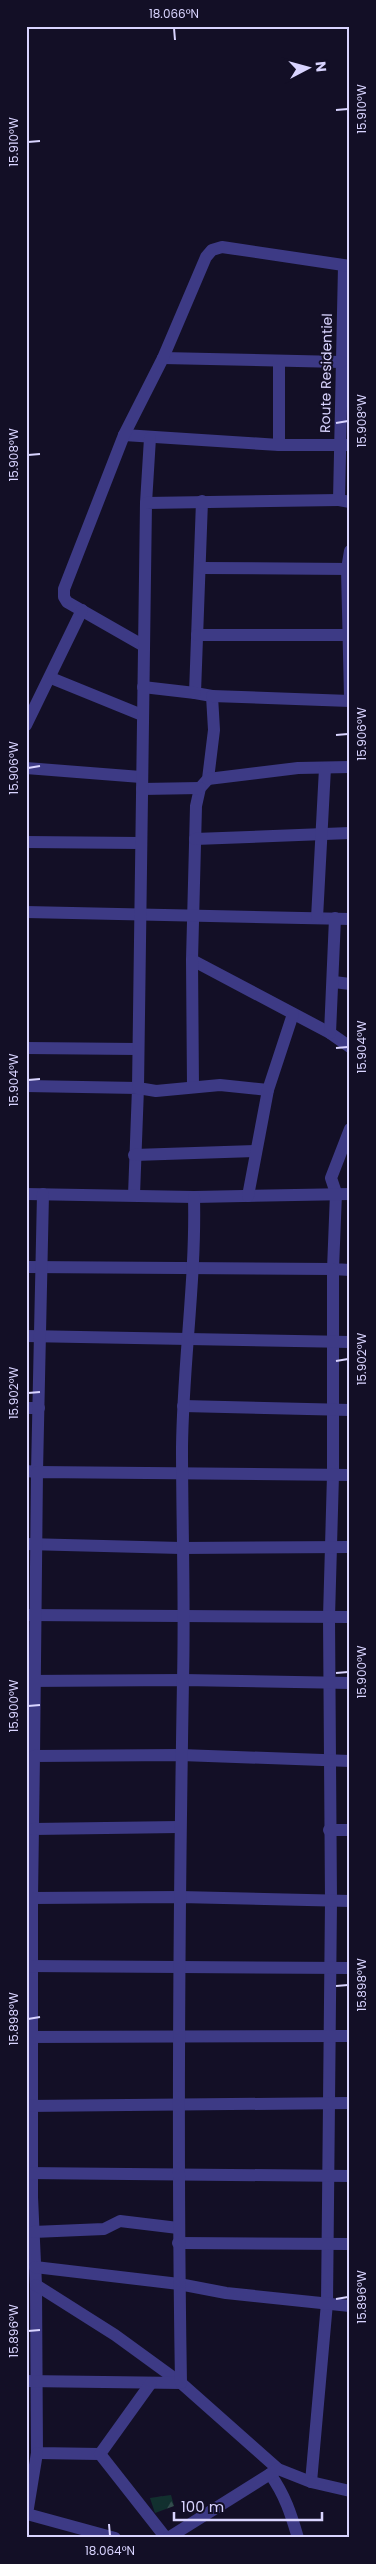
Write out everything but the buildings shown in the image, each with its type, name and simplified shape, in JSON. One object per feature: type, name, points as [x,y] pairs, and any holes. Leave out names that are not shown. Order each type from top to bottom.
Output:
[{"type":"street","points":[[144,646],[67,602],[64,597],[64,589],[124,435],[163,358],[206,257],[212,250],[222,247],[347,266]]},
{"type":"street","name":"Route Residentiel","points":[[344,501],[345,387],[341,362],[347,266]]},
{"type":"street","points":[[163,358],[341,362]]},
{"type":"street","points":[[279,362],[279,445]]},
{"type":"street","points":[[124,435],[279,445],[344,445]]},
{"type":"street","points":[[134,1195],[138,1088],[146,503],[150,438]]},
{"type":"street","points":[[146,503],[344,501]]},
{"type":"street","points":[[195,693],[202,502]]},
{"type":"street","points":[[350,551],[350,697]]},
{"type":"street","points":[[201,568],[349,569]]},
{"type":"street","points":[[26,725],[51,678],[82,610]]},
{"type":"street","points":[[197,635],[350,635]]},
{"type":"street","points":[[51,678],[142,715]]},
{"type":"street","points":[[143,687],[212,696],[350,701]]},
{"type":"street","points":[[193,1087],[191,914],[196,806],[204,783],[214,730],[212,696]]},
{"type":"street","points":[[26,768],[142,783],[204,783],[298,768],[350,767]]},
{"type":"street","points":[[317,918],[325,768]]},
{"type":"street","points":[[195,839],[321,836],[350,833]]},
{"type":"street","points":[[26,842],[140,843]]},
{"type":"street","points":[[26,912],[191,914],[350,919]]},
{"type":"street","points":[[330,1033],[334,982],[335,918]]},
{"type":"street","points":[[192,960],[330,1033],[350,1047]]},
{"type":"street","points":[[334,982],[350,984]]},
{"type":"street","points":[[248,1196],[268,1090],[293,1014]]},
{"type":"street","points":[[26,1048],[138,1049]]},
{"type":"street","points":[[26,1086],[138,1088],[156,1091],[193,1087],[234,1086],[268,1090]]},
{"type":"street","points":[[311,2482],[327,2304],[331,1901],[329,1617],[333,1475],[333,1269],[336,1193],[331,1178],[350,1129]]},
{"type":"street","points":[[134,1155],[255,1151]]},
{"type":"street","points":[[26,1194],[194,1197],[350,1194]]},
{"type":"street","points":[[43,1194],[40,1336],[32,1408],[30,1756],[33,1829],[29,1898],[29,2172],[31,2241],[36,2285],[31,2308],[33,2458],[27,2513],[112,2537]]},
{"type":"street","points":[[181,2383],[178,2173],[179,1827],[183,1680],[181,1548],[183,1406],[186,1338],[195,1246],[194,1197]]},
{"type":"street","points":[[26,1267],[350,1270]]},
{"type":"street","points":[[26,1336],[350,1342]]},
{"type":"street","points":[[183,1406],[350,1410]]},
{"type":"street","points":[[32,1471],[350,1475]]},
{"type":"street","points":[[31,1544],[181,1548],[350,1548]]},
{"type":"street","points":[[30,1615],[350,1617]]},
{"type":"street","points":[[30,1681],[183,1680],[350,1683]]},
{"type":"street","points":[[30,1756],[180,1755],[350,1761]]},
{"type":"street","points":[[33,1829],[179,1827]]},
{"type":"street","points":[[330,1830],[350,1830]]},
{"type":"street","points":[[29,1898],[180,1897],[350,1901]]},
{"type":"street","points":[[30,1966],[180,1965],[350,1968]]},
{"type":"street","points":[[30,2037],[350,2036]]},
{"type":"street","points":[[29,2106],[179,2103],[350,2103]]},
{"type":"street","points":[[29,2172],[350,2176]]},
{"type":"street","points":[[31,2241],[104,2229],[120,2221],[178,2228]]},
{"type":"street","points":[[178,2243],[350,2244]]},
{"type":"street","points":[[35,2267],[179,2284],[226,2293],[350,2306]]},
{"type":"street","points":[[36,2285],[115,2334],[181,2383],[274,2472],[291,2508],[298,2538]]},
{"type":"street","points":[[32,2381],[181,2383]]},
{"type":"street","points":[[100,2454],[151,2383]]},
{"type":"street","points":[[100,2454],[167,2538],[274,2472],[350,2491]]},
{"type":"street","points":[[33,2458],[100,2454]]},
{"type":"green space","points":[[171,2495],[174,2506],[155,2513],[150,2498]]}]
